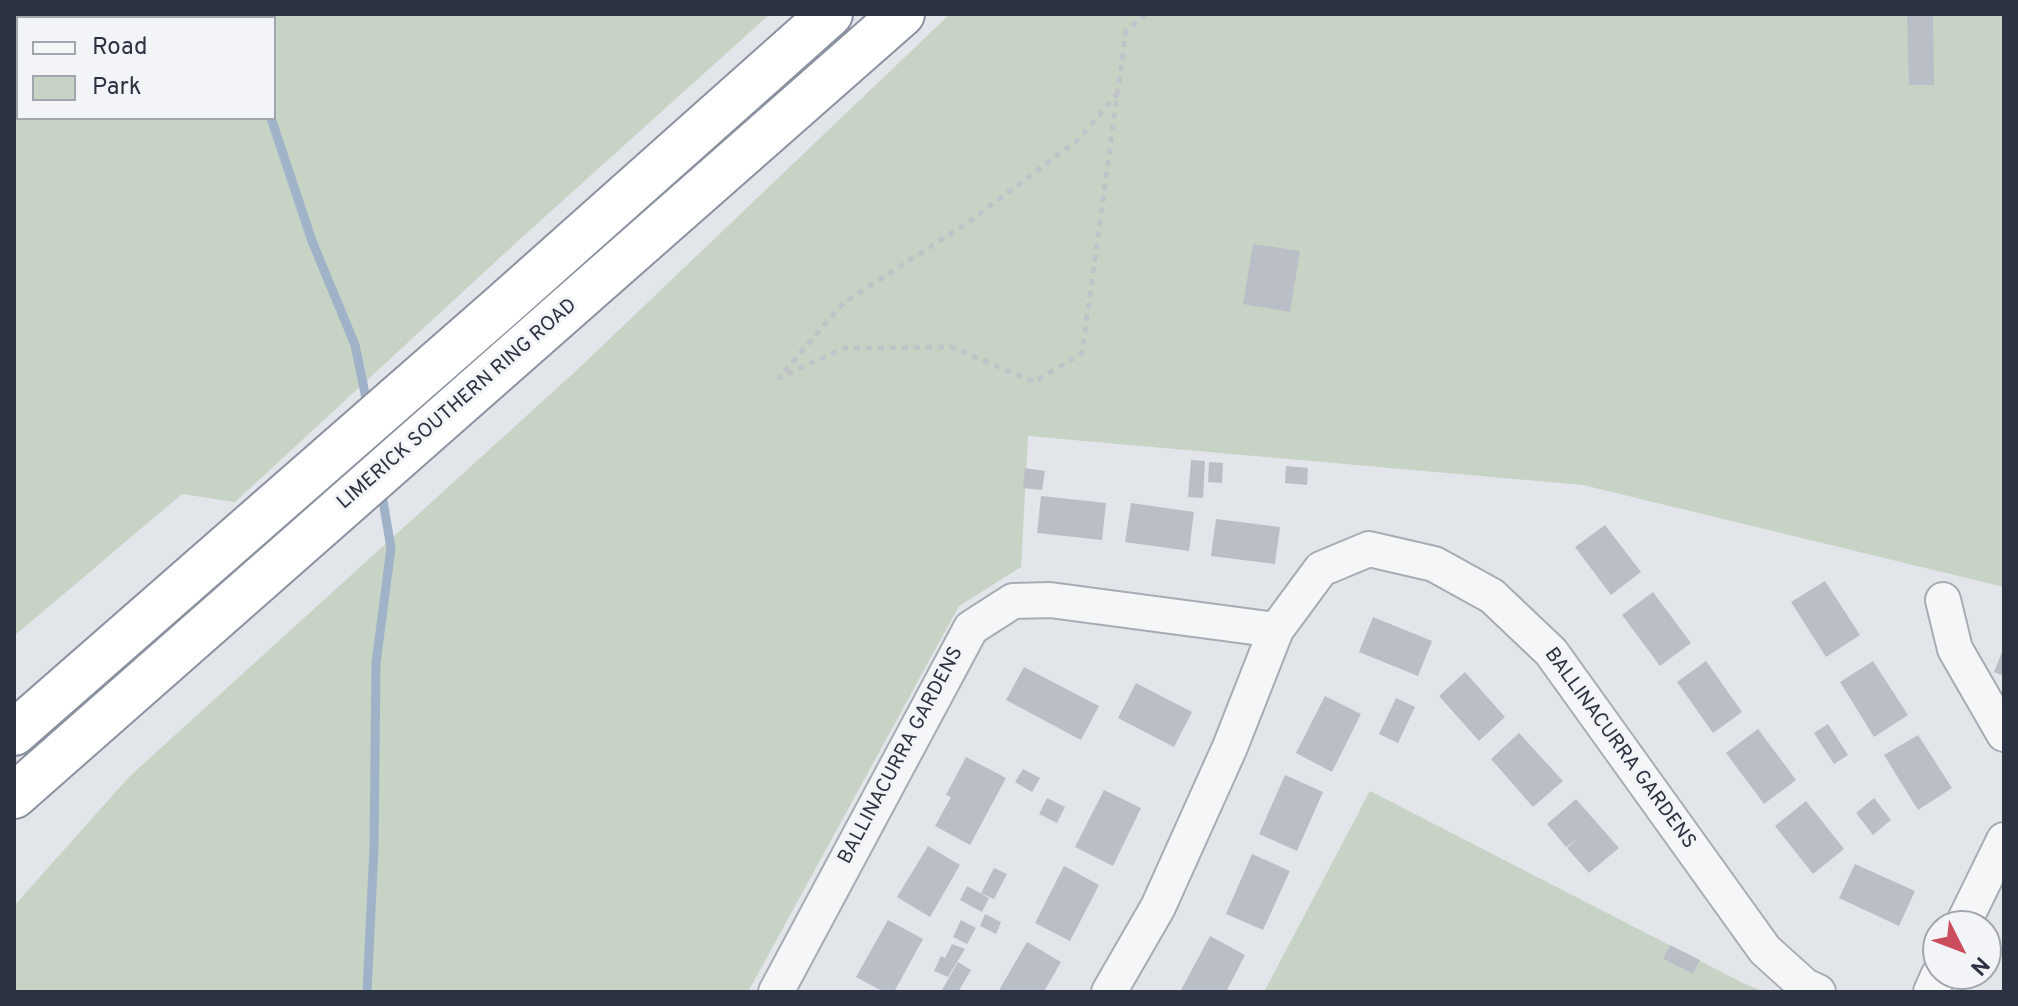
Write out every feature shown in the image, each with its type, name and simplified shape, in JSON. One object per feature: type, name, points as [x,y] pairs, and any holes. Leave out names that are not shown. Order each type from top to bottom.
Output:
[{"type":"highway","points":[[14,733],[830,14]]},
{"type":"highway","name":"LIMERICK SOUTHERN RING ROAD","points":[[14,796],[902,14]]},
{"type":"street","name":"BALLINACURRA GARDENS","points":[[1109,992],[1158,907],[1230,747],[1276,630],[1321,569],[1369,549],[1434,564],[1492,596],[1551,652],[1765,950],[1805,986],[1818,992]]},
{"type":"street","name":"BALLINACURRA GARDENS","points":[[776,992],[971,628],[1013,601],[1050,600],[1276,630]]},
{"type":"street","points":[[1943,600],[1955,649],[2004,734]]},
{"type":"street","points":[[1970,910],[2004,840]]},
{"type":"path","points":[[1118,93],[1079,139],[966,224],[843,303],[779,378],[844,348],[952,347],[1034,382],[1082,353],[1118,93],[1126,31],[1146,14]]},
{"type":"green space","points":[[14,14],[770,14],[235,502],[182,494],[14,636]]},
{"type":"green space","points":[[950,14],[2004,14],[2004,587],[1583,485],[1028,436],[1021,567],[959,606],[748,992],[14,992],[14,906],[129,777],[577,370]]},
{"type":"green space","points":[[1370,791],[1743,983],[1764,992],[1264,992]]},
{"type":"building","points":[[1933,15],[1934,85],[1909,85],[1907,16]]},
{"type":"building","points":[[1253,244],[1300,251],[1290,312],[1243,304]]},
{"type":"building","points":[[1191,460],[1205,461],[1203,498],[1188,497]]},
{"type":"building","points":[[1209,462],[1223,463],[1222,483],[1208,482]]},
{"type":"building","points":[[1286,466],[1308,468],[1307,485],[1285,483]]},
{"type":"building","points":[[1025,468],[1045,471],[1042,490],[1023,488]]},
{"type":"building","points":[[1041,496],[1106,503],[1102,540],[1037,533]]},
{"type":"building","points":[[1131,503],[1194,512],[1189,551],[1125,542]]},
{"type":"building","points":[[1216,519],[1280,527],[1275,564],[1211,556]]},
{"type":"building","points":[[1605,525],[1641,572],[1611,595],[1575,547]]},
{"type":"building","points":[[1825,581],[1860,635],[1826,657],[1791,602]]},
{"type":"building","points":[[1653,592],[1691,643],[1660,666],[1622,615]]},
{"type":"building","points":[[1373,617],[1432,641],[1418,676],[1359,652]]},
{"type":"building","points":[[2004,647],[2004,676],[1994,672]]},
{"type":"building","points":[[1706,661],[1742,712],[1713,733],[1677,682]]},
{"type":"building","points":[[1873,661],[1908,715],[1874,737],[1840,682]]},
{"type":"building","points":[[1024,667],[1099,706],[1081,740],[1006,700]]},
{"type":"building","points":[[1465,672],[1505,717],[1479,741],[1439,696]]},
{"type":"building","points":[[1136,683],[1192,712],[1174,747],[1118,718]]},
{"type":"building","points":[[1325,696],[1361,714],[1332,772],[1296,753]]},
{"type":"building","points":[[1396,698],[1415,707],[1398,743],[1379,734]]},
{"type":"building","points":[[1828,724],[1848,755],[1834,764],[1814,733]]},
{"type":"building","points":[[1758,729],[1796,780],[1764,804],[1726,753]]},
{"type":"building","points":[[1519,733],[1563,781],[1533,807],[1491,759]]},
{"type":"building","points":[[1918,735],[1952,788],[1918,810],[1884,755]]},
{"type":"building","points":[[966,757],[1006,778],[970,845],[935,826],[951,797],[946,795]]},
{"type":"building","points":[[1023,769],[1040,778],[1032,792],[1015,782]]},
{"type":"building","points":[[1285,775],[1323,792],[1297,851],[1259,834]]},
{"type":"building","points":[[1104,790],[1141,808],[1113,866],[1075,847]]},
{"type":"building","points":[[1047,798],[1065,807],[1057,823],[1039,814]]},
{"type":"building","points":[[1874,798],[1891,820],[1873,835],[1856,813]]},
{"type":"building","points":[[1576,799],[1619,848],[1589,873],[1567,848],[1579,838],[1566,847],[1547,824]]},
{"type":"building","points":[[1806,801],[1844,849],[1813,874],[1775,826]]},
{"type":"building","points":[[928,846],[960,865],[930,917],[897,897]]},
{"type":"building","points":[[1252,854],[1290,871],[1263,930],[1226,914]]},
{"type":"building","points":[[1855,864],[1915,891],[1899,926],[1839,898]]},
{"type":"building","points":[[1064,866],[1099,885],[1070,941],[1035,923]]},
{"type":"building","points":[[994,868],[1007,874],[994,899],[981,893]]},
{"type":"building","points":[[967,886],[989,898],[982,912],[960,900]]},
{"type":"building","points":[[985,914],[1001,922],[996,934],[980,926]]},
{"type":"building","points":[[888,920],[923,939],[894,992],[884,992],[856,977]]},
{"type":"building","points":[[961,920],[976,928],[967,944],[953,937]]},
{"type":"building","points":[[1210,936],[1245,955],[1226,992],[1184,992],[1181,990]]},
{"type":"building","points":[[1027,942],[1061,962],[1044,992],[998,992]]},
{"type":"building","points":[[952,944],[965,949],[948,977],[934,971],[941,956],[945,958]]},
{"type":"building","points":[[1670,945],[1700,960],[1693,974],[1663,959]]},
{"type":"building","points":[[958,962],[971,970],[958,992],[941,992]]},
{"type":"waterway","points":[[272,120],[312,241],[355,345],[368,408]]},
{"type":"waterway","points":[[367,992],[374,848],[376,663],[391,548],[381,489]]}]
